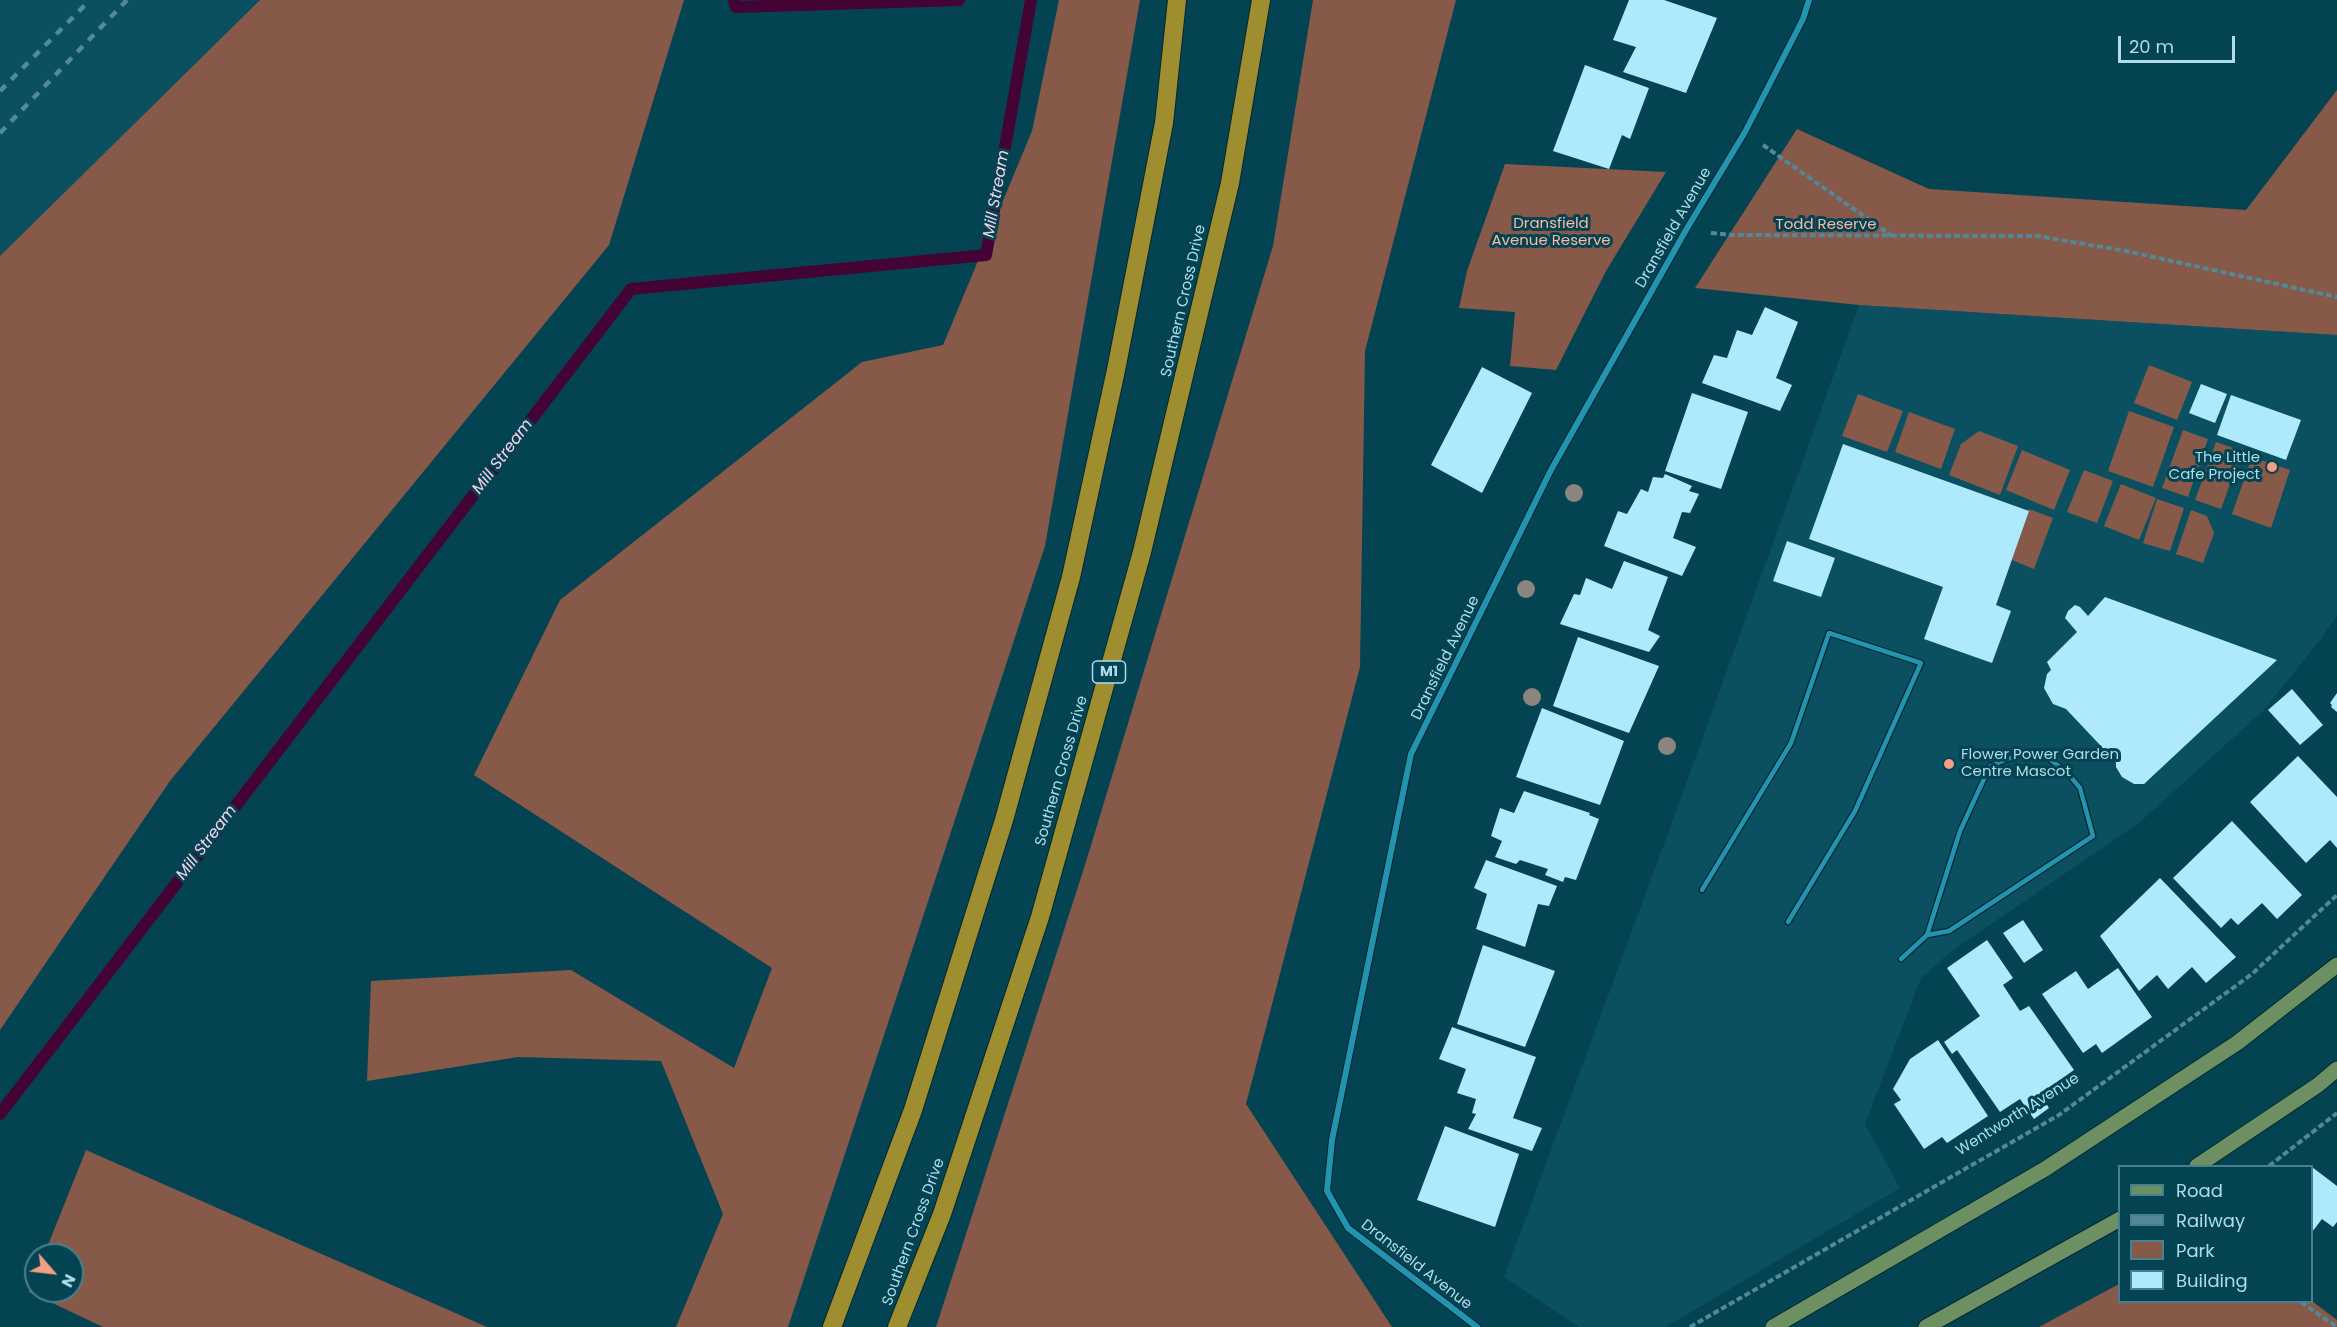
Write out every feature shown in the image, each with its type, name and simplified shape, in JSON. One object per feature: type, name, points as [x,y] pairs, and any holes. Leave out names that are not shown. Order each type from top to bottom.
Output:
[{"type":"highway","points":[[832,1327],[913,1110],[1004,820],[1071,576],[1116,370],[1164,123],[1177,0]]},
{"type":"highway","name":"Southern Cross Drive","points":[[897,1327],[942,1214],[1040,917],[1142,552],[1230,183],[1261,0]]},
{"type":"main road","points":[[1773,1327],[2045,1169],[2237,1044],[2337,965]]},
{"type":"main road","points":[[2200,1165],[2318,1085],[2337,1069]]},
{"type":"main road","points":[[1926,1327],[2118,1220]]},
{"type":"street","name":"Dransfield Avenue","points":[[1477,1327],[1348,1228],[1327,1191],[1332,1140],[1412,754],[1551,470],[1686,230],[1745,132],[1803,19],[1809,0]]},
{"type":"lane","points":[[1702,890],[1791,743],[1829,633],[1921,663],[1855,811],[1788,922]]},
{"type":"lane","points":[[1901,959],[1927,935],[1960,831],[1990,766],[2026,752],[2049,759],[2066,771],[2080,788],[2092,836],[1949,931],[1927,935]]},
{"type":"path","points":[[1745,132],[1892,236]]},
{"type":"path","points":[[1686,230],[1732,235],[2037,236],[2126,251],[2337,297]]},
{"type":"path","name":"Wentworth Avenue","points":[[1690,1327],[2059,1115],[2252,974],[2337,895]]},
{"type":"path","points":[[2272,1165],[2337,1113]]},
{"type":"path","points":[[2302,1303],[2337,1327]]},
{"type":"shaded area","points":[[0,0],[260,0],[0,256]]},
{"type":"shaded area","name":"Flower Power Garden Centre Mascot","points":[[1859,305],[2337,335],[2337,615],[2321,639],[2264,710],[2139,823],[1953,950],[1921,978],[1865,1124],[1900,1188],[1666,1327],[1579,1327],[1504,1277],[1674,817]]},
{"type":"green space","points":[[260,0],[684,0],[609,245],[170,781],[0,1030],[0,256]]},
{"type":"green space","points":[[1059,0],[1140,0],[1045,546],[788,1327],[676,1327],[723,1214],[661,1061],[518,1057],[367,1081],[371,981],[571,970],[734,1068],[772,968],[474,775],[560,600],[862,362],[943,345],[1032,131]]},
{"type":"green space","points":[[1313,0],[1456,0],[1365,351],[1360,667],[1246,1104],[1392,1327],[936,1327],[1085,865],[1273,246]]},
{"type":"green space","name":"Todd Reserve","points":[[2337,90],[2337,335],[1859,305],[1695,288],[1797,129],[1929,189],[2246,210]]},
{"type":"green space","name":"Dransfield Avenue Reserve","points":[[1505,164],[1666,172],[1606,271],[1556,370],[1510,366],[1515,312],[1459,308],[1467,271]]},
{"type":"green space","points":[[2149,365],[2192,382],[2177,420],[2134,403]]},
{"type":"green space","points":[[1858,394],[1903,411],[1887,452],[1842,436]]},
{"type":"green space","points":[[2129,411],[2174,427],[2153,487],[2108,471]]},
{"type":"green space","points":[[1909,412],[1955,429],[1941,469],[1895,452]]},
{"type":"green space","points":[[2183,430],[2208,439],[2188,497],[2162,488]]},
{"type":"green space","points":[[1979,431],[2018,446],[2000,495],[1949,475],[1961,444]]},
{"type":"green space","points":[[2216,442],[2242,451],[2221,509],[2195,500]]},
{"type":"green space","points":[[2022,450],[2070,470],[2054,510],[2006,490]]},
{"type":"green space","points":[[2252,457],[2290,470],[2271,528],[2232,514]]},
{"type":"green space","points":[[2084,470],[2113,481],[2097,523],[2067,512]]},
{"type":"green space","points":[[2121,484],[2156,498],[2139,540],[2104,526]]},
{"type":"green space","points":[[2157,499],[2184,508],[2170,551],[2143,543]]},
{"type":"green space","points":[[2029,509],[2053,518],[2034,569],[2012,560]]},
{"type":"green space","points":[[2191,510],[2207,516],[2214,533],[2203,563],[2176,554]]},
{"type":"green space","points":[[86,1150],[487,1327],[103,1327],[52,1303],[84,1303],[84,1243],[49,1243]]},
{"type":"green space","points":[[2118,1285],[2118,1303],[2313,1302],[2337,1320],[2337,1327],[2039,1327]]},
{"type":"building","points":[[1629,0],[1664,0],[1717,18],[1686,93],[1623,72],[1636,47],[1613,40]]},
{"type":"building","points":[[1585,65],[1649,88],[1630,139],[1622,135],[1609,169],[1553,151]]},
{"type":"building","points":[[1765,307],[1798,322],[1776,378],[1792,385],[1780,411],[1702,383],[1714,355],[1727,358],[1737,330],[1752,335]]},
{"type":"building","points":[[1482,367],[1532,393],[1482,493],[1431,465]]},
{"type":"building","points":[[2201,384],[2227,394],[2215,423],[2189,413]]},
{"type":"building","points":[[1692,393],[1748,412],[1721,489],[1665,471]]},
{"type":"building","points":[[2231,395],[2301,420],[2286,460],[2217,435]]},
{"type":"building","points":[[1843,444],[2029,511],[1996,605],[2011,611],[1992,663],[1924,639],[1943,587],[1809,539]]},
{"type":"building","points":[[1665,474],[1692,486],[1689,491],[1699,494],[1690,513],[1682,512],[1673,538],[1696,547],[1682,576],[1604,546],[1618,511],[1627,514],[1641,489],[1648,492],[1653,477],[1663,478]]},
{"type":"building","points":[[1787,541],[1835,558],[1821,597],[1773,581]]},
{"type":"building","points":[[1624,561],[1668,577],[1648,630],[1660,636],[1649,652],[1560,624],[1574,594],[1580,595],[1586,578],[1612,589]]},
{"type":"building","points":[[2105,597],[2277,660],[2144,784],[2134,784],[2122,777],[2116,767],[2116,762],[2066,709],[2053,704],[2044,688],[2047,674],[2051,670],[2047,662],[2077,632],[2065,618],[2068,611],[2075,605],[2088,616]]},
{"type":"building","points":[[1578,637],[1659,666],[1629,733],[1553,706]]},
{"type":"building","points":[[2292,689],[2323,725],[2300,745],[2268,710]]},
{"type":"building","points":[[2337,693],[2337,712],[2330,703]]},
{"type":"building","points":[[1542,708],[1624,741],[1600,805],[1516,777]]},
{"type":"building","points":[[2298,756],[2337,797],[2337,848],[2330,840],[2306,863],[2250,802]]},
{"type":"building","points":[[1524,791],[1590,813],[1589,815],[1599,819],[1576,880],[1565,877],[1563,882],[1545,875],[1548,869],[1520,860],[1516,864],[1495,857],[1502,841],[1491,836],[1500,808],[1514,813]]},
{"type":"building","points":[[2232,821],[2302,895],[2277,919],[2262,903],[2238,925],[2231,918],[2221,928],[2173,878]]},
{"type":"building","points":[[1486,860],[1557,886],[1549,906],[1538,904],[1525,947],[1476,929],[1487,894],[1474,888]]},
{"type":"building","points":[[2160,878],[2236,957],[2206,983],[2192,967],[2168,989],[2157,975],[2139,991],[2100,936]]},
{"type":"building","points":[[2023,920],[2043,950],[2024,963],[2003,933]]},
{"type":"building","points":[[1987,940],[2013,978],[2003,985],[2020,1011],[2029,1006],[2074,1070],[2040,1094],[2049,1108],[2034,1119],[2020,1099],[2000,1112],[1957,1050],[1952,1054],[1944,1042],[1980,1016],[1947,968]]},
{"type":"building","points":[[1483,945],[1555,971],[1525,1047],[1457,1024]]},
{"type":"building","points":[[2118,968],[2152,1017],[2102,1053],[2096,1044],[2083,1053],[2042,994],[2076,971],[2088,989]]},
{"type":"building","points":[[1452,1027],[1536,1057],[1513,1118],[1542,1128],[1532,1151],[1468,1129],[1476,1114],[1472,1113],[1476,1099],[1457,1093],[1466,1069],[1439,1059]]},
{"type":"building","points":[[1938,1040],[1988,1116],[1947,1143],[1942,1137],[1924,1149],[1894,1104],[1901,1100],[1893,1089],[1910,1059]]},
{"type":"building","points":[[1445,1126],[1519,1154],[1495,1227],[1417,1200]]},
{"type":"building","points":[[2313,1168],[2337,1186],[2337,1222],[2333,1227],[2322,1219],[2313,1231]]},
{"type":"waterway","name":"Mill Stream","points":[[734,0],[736,7],[959,0]]},
{"type":"waterway","name":"Mill Stream","points":[[0,1114],[631,289],[986,255],[1031,0]]},
{"type":"railway","points":[[0,91],[90,0]]},
{"type":"railway","points":[[0,133],[127,0]]},
{"type":"place","name":"The Little Cafe Project","points":[[2272,467]]},
{"type":"place","name":"Flower Power Garden Centre Mascot","points":[[1949,764]]}]
